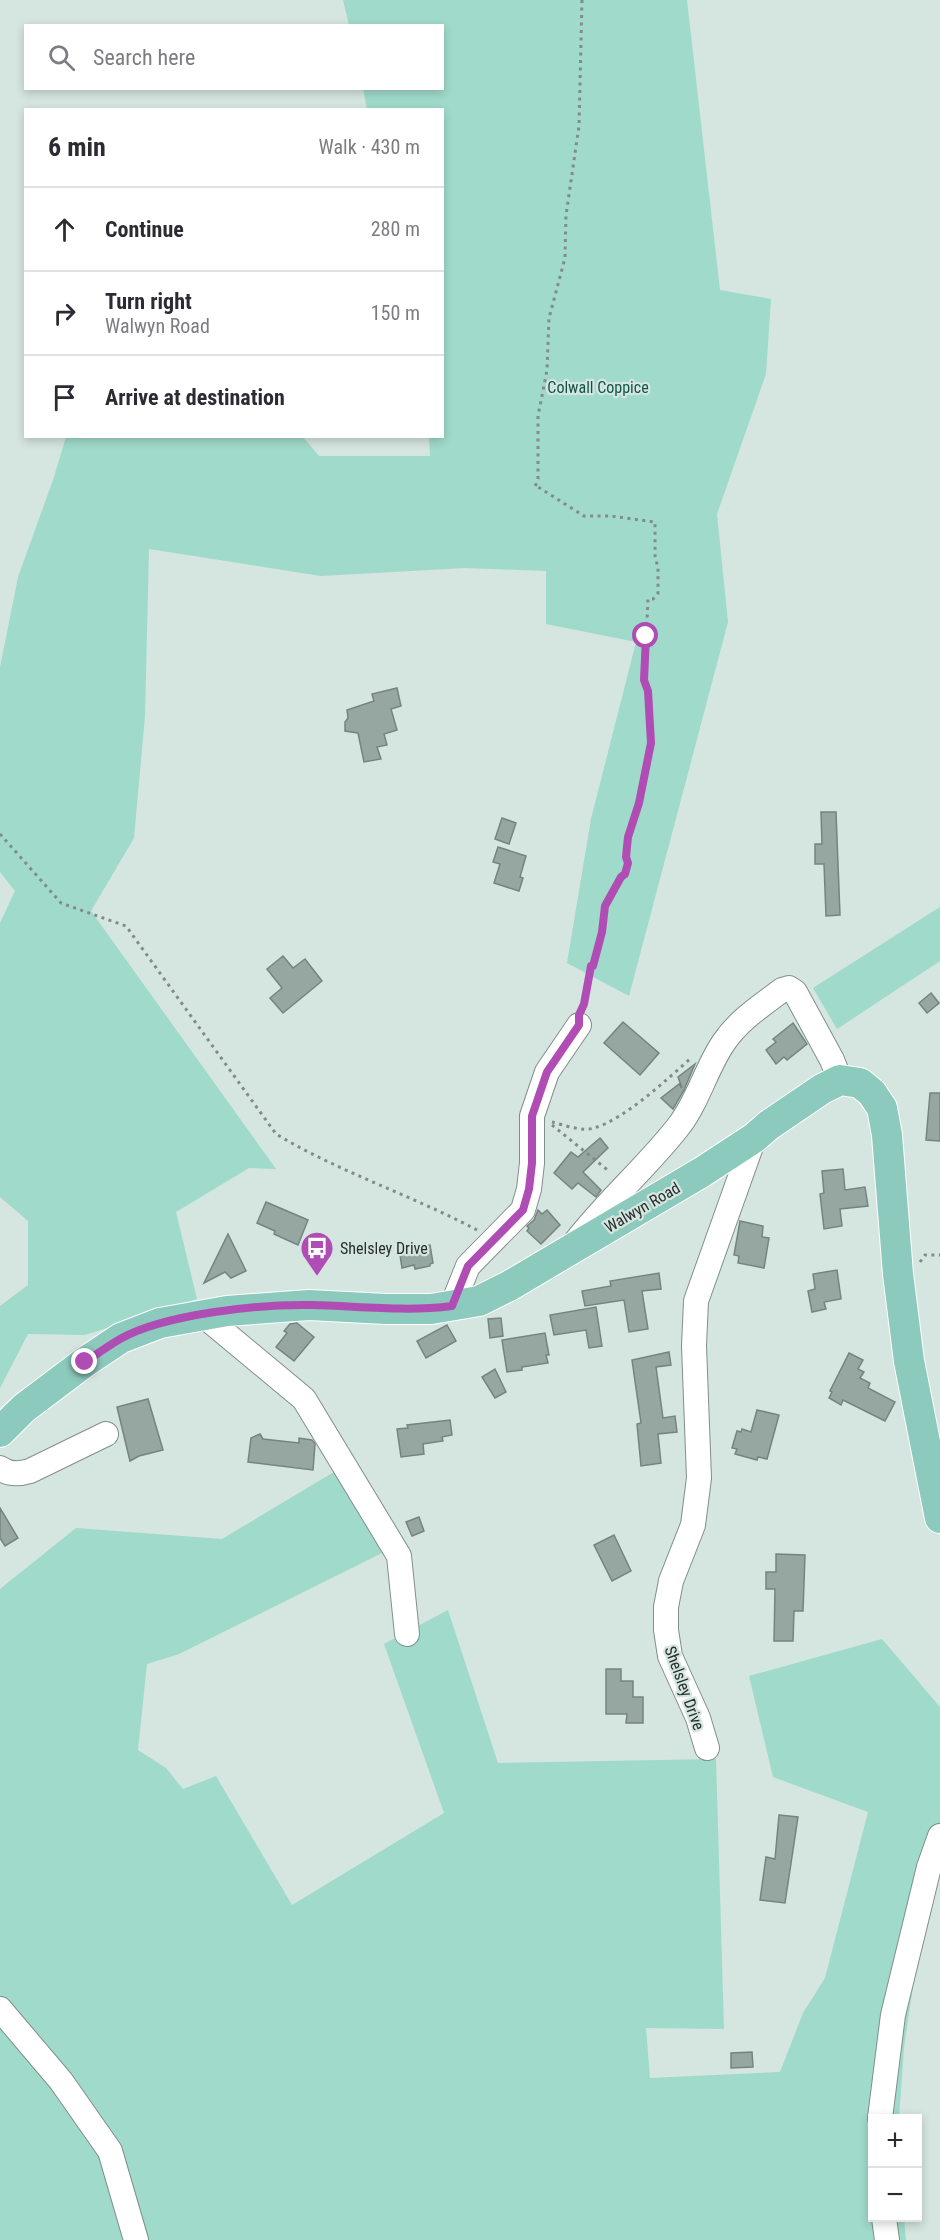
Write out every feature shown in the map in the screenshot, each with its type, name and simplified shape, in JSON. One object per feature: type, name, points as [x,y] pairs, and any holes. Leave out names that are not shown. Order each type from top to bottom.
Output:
[{"type":"main road","name":"Walwyn Road","points":[[0,1432],[24,1408],[85,1362],[121,1338],[160,1323],[227,1311],[309,1305],[431,1309],[479,1301],[509,1286],[702,1172],[754,1138],[801,1102],[840,1080]]},
{"type":"main road","points":[[840,1080],[860,1083],[872,1093],[882,1108],[888,1135],[898,1274],[909,1360],[940,1518]]},
{"type":"street","points":[[569,1250],[598,1212],[680,1125],[723,1043],[738,1024],[782,990],[789,988],[795,992],[832,1060],[840,1080]]},
{"type":"street","points":[[452,1306],[468,1266],[523,1210],[529,1189],[532,1163],[532,1116],[547,1072],[579,1025]]},
{"type":"street","name":"Shelsley Drive","points":[[707,1748],[698,1718],[670,1656],[666,1630],[666,1607],[671,1581],[693,1525],[699,1478],[694,1346],[696,1301],[754,1138]]},
{"type":"street","points":[[203,1315],[304,1399],[399,1556],[407,1635]]},
{"type":"street","points":[[0,1468],[18,1474],[30,1471],[106,1434]]},
{"type":"street","points":[[881,2114],[894,2015],[929,1867],[940,1836]]},
{"type":"street","points":[[0,2009],[61,2081],[110,2151],[136,2240]]},
{"type":"street","points":[[885,2222],[887,2240]]},
{"type":"path","points":[[579,1025],[579,1015],[584,1004],[591,966],[593,966],[600,940],[605,906],[621,877],[625,874],[628,863],[626,857],[628,837],[639,803],[651,743],[648,691],[644,680],[644,657],[648,599],[653,599],[658,593],[655,522],[610,516],[584,516],[535,487],[538,479],[538,416],[547,370],[549,318],[566,246],[566,215],[579,126],[582,0]]},
{"type":"path","points":[[0,834],[61,903],[126,926],[276,1134],[304,1151],[436,1208],[494,1239]]},
{"type":"path","points":[[625,1185],[547,1121],[592,1129],[617,1117],[658,1087],[698,1053]]},
{"type":"green space","name":"Colwall Coppice","points":[[343,0],[687,0],[720,290],[771,299],[766,374],[717,514],[728,622],[629,996],[567,963],[591,819],[636,642],[546,624],[546,571],[465,568],[321,576],[149,549],[145,716],[134,838],[91,911],[276,1169],[249,1168],[176,1212],[197,1299],[85,1335],[28,1334],[0,1388],[0,1306],[28,1285],[28,1221],[0,1197],[0,923],[15,891],[0,872],[0,667],[18,577],[66,438],[304,438],[319,456],[430,456],[429,438],[444,438],[444,108],[367,108],[363,90],[444,90],[444,24],[349,24]]},
{"type":"green space","points":[[940,907],[940,961],[837,1029],[813,988]]},
{"type":"green space","points":[[334,1472],[384,1552],[179,1654],[147,1664],[138,1750],[166,1768],[183,1789],[216,1776],[292,1905],[444,1813],[384,1644],[448,1610],[498,1763],[716,1759],[724,2029],[646,2028],[650,2078],[780,2072],[803,2013],[825,1978],[868,1812],[773,1777],[749,1676],[882,1639],[940,1707],[940,1871],[920,1937],[904,2048],[899,2114],[868,2114],[868,2222],[904,2222],[906,2240],[0,2240],[0,1589],[76,1528],[222,1539]]},
{"type":"building","points":[[397,688],[401,706],[391,709],[397,730],[384,734],[387,745],[377,747],[381,759],[364,762],[358,733],[345,731],[347,710],[374,701],[372,694]]},
{"type":"building","points":[[821,812],[836,812],[840,915],[826,916],[824,864],[815,864],[815,844],[822,844]]},
{"type":"building","points":[[502,818],[516,823],[509,844],[495,839]]},
{"type":"building","points":[[498,847],[526,856],[519,891],[494,883],[500,864],[493,862]]},
{"type":"building","points":[[283,956],[293,968],[305,959],[322,981],[283,1013],[270,998],[282,988],[267,969]]},
{"type":"building","points":[[931,993],[939,1003],[927,1013],[919,1003]]},
{"type":"building","points":[[623,1022],[659,1053],[640,1075],[604,1043]]},
{"type":"building","points":[[793,1023],[807,1044],[787,1060],[784,1057],[776,1064],[766,1050],[776,1042],[773,1039]]},
{"type":"building","points":[[695,1064],[673,1109],[661,1098],[679,1084],[682,1088],[678,1077]]},
{"type":"building","points":[[930,1093],[940,1093],[940,1141],[926,1140]]},
{"type":"building","points":[[600,1138],[608,1148],[583,1172],[601,1190],[596,1197],[578,1183],[572,1189],[554,1173],[571,1152],[578,1157]]},
{"type":"building","points":[[843,1169],[845,1190],[865,1187],[868,1206],[840,1209],[842,1226],[824,1229],[820,1194],[824,1193],[822,1171]]},
{"type":"building","points":[[266,1202],[308,1220],[298,1245],[257,1223]]},
{"type":"building","points":[[538,1210],[542,1214],[547,1210],[560,1225],[541,1244],[527,1231],[529,1228],[527,1226],[534,1220]]},
{"type":"building","points":[[740,1221],[763,1226],[762,1237],[769,1238],[764,1268],[738,1263],[739,1256],[734,1255]]},
{"type":"building","points":[[228,1234],[246,1271],[231,1278],[225,1272],[204,1283]]},
{"type":"building","points":[[430,1245],[433,1263],[430,1266],[415,1269],[414,1265],[402,1268],[399,1249]]},
{"type":"building","points":[[837,1270],[841,1299],[824,1302],[826,1309],[812,1312],[808,1291],[815,1289],[813,1274]]},
{"type":"building","points":[[659,1273],[661,1289],[642,1291],[648,1329],[629,1332],[624,1300],[585,1306],[582,1291],[611,1286],[610,1281]]},
{"type":"building","points":[[596,1307],[602,1346],[589,1348],[586,1330],[554,1335],[550,1315]]},
{"type":"building","points":[[501,1318],[503,1336],[490,1338],[488,1319]]},
{"type":"building","points":[[297,1323],[314,1337],[294,1361],[276,1347],[287,1333],[284,1331],[290,1324]]},
{"type":"building","points":[[447,1325],[456,1341],[426,1358],[417,1341]]},
{"type":"building","points":[[545,1333],[548,1363],[507,1372],[502,1340]]},
{"type":"building","points":[[669,1352],[671,1365],[656,1367],[663,1418],[675,1416],[677,1432],[658,1434],[661,1463],[641,1466],[637,1424],[641,1423],[632,1360]]},
{"type":"building","points":[[849,1353],[863,1360],[858,1369],[864,1372],[860,1378],[870,1383],[868,1388],[895,1402],[885,1421],[843,1400],[841,1405],[829,1398],[832,1392],[830,1391]]},
{"type":"building","points":[[495,1369],[506,1392],[495,1398],[482,1377]]},
{"type":"building","points":[[148,1399],[163,1450],[139,1456],[130,1461],[117,1407]]},
{"type":"building","points":[[757,1410],[779,1415],[767,1459],[758,1457],[757,1460],[735,1454],[737,1449],[732,1448],[737,1431],[741,1432],[742,1429],[751,1432]]},
{"type":"building","points":[[450,1420],[452,1435],[442,1437],[443,1441],[423,1444],[424,1454],[401,1457],[397,1429],[408,1428],[407,1425]]},
{"type":"building","points":[[260,1434],[263,1439],[299,1443],[299,1438],[312,1440],[315,1444],[313,1470],[248,1462],[251,1438]]},
{"type":"building","points":[[0,1508],[18,1538],[5,1546],[0,1538]]},
{"type":"building","points":[[419,1517],[424,1531],[412,1536],[406,1522]]},
{"type":"building","points":[[614,1535],[631,1571],[612,1581],[594,1545]]},
{"type":"building","points":[[776,1554],[805,1555],[803,1611],[794,1611],[793,1641],[774,1641],[775,1589],[766,1589],[766,1572],[776,1572]]},
{"type":"building","points":[[606,1669],[621,1669],[621,1681],[633,1681],[633,1697],[643,1697],[643,1723],[626,1723],[627,1714],[606,1714]]},
{"type":"building","points":[[779,1815],[798,1817],[785,1903],[760,1900],[766,1857],[775,1859]]},
{"type":"building","points":[[752,2052],[753,2067],[731,2068],[731,2053]]},
{"type":"place","name":"Shelsley Drive","points":[[317,1277]]},
{"type":"route","points":[[85,1362],[121,1338],[160,1323],[227,1311],[309,1305],[386,1309],[431,1309],[452,1306],[468,1266],[523,1210],[529,1189],[532,1163],[532,1116],[547,1072],[579,1025],[579,1015],[588,989],[591,966],[593,966],[602,932],[605,906],[621,877],[625,874],[628,863],[626,849],[628,837],[639,803],[651,743],[648,691],[644,680],[646,636]]}]
